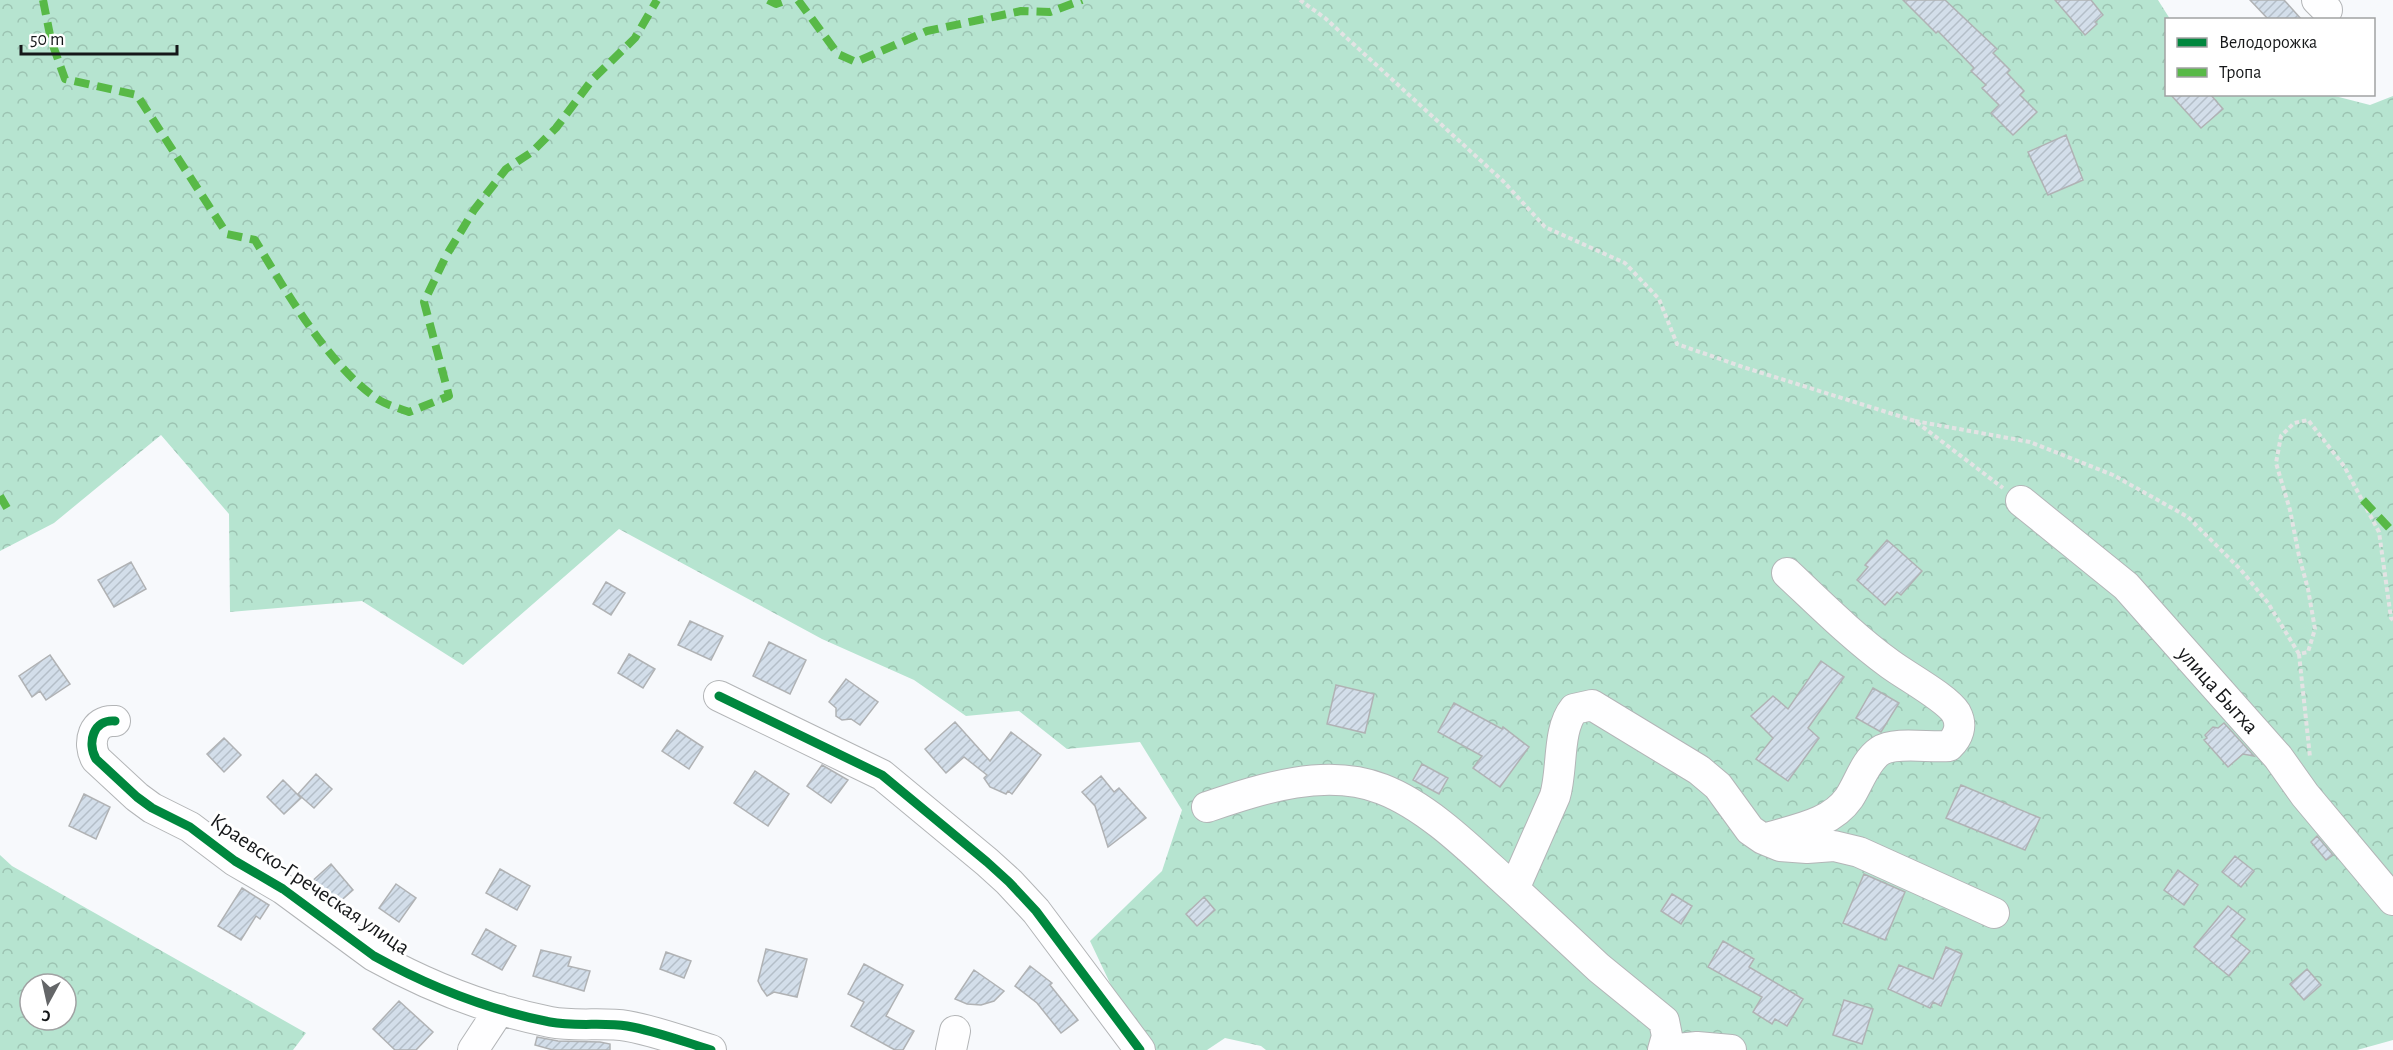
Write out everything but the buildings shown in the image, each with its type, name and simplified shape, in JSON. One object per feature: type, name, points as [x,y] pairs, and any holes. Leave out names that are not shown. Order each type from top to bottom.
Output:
[{"type":"street","name":"улица Бытха","points":[[2021,501],[2126,586],[2278,757],[2306,795],[2393,900]]},
{"type":"street","points":[[1763,839],[1815,824],[1834,813],[1849,798],[1860,776],[1880,751],[1896,746],[1934,748],[1949,746],[1957,738],[1959,727],[1956,714],[1946,703],[1862,641],[1787,573]]},
{"type":"street","points":[[719,696],[882,775],[987,862],[1036,911],[1140,1050]]},
{"type":"street","points":[[1514,889],[1560,780],[1564,727],[1574,709],[1583,705],[1592,705],[1699,770],[1718,786],[1750,830],[1763,839],[1780,846],[1808,848],[1834,846],[1859,852],[1994,913]]},
{"type":"street","name":"Краевско-Греческая улица","points":[[115,721],[102,723],[97,728],[92,739],[92,752],[96,759],[137,797],[152,808],[190,827],[235,861],[283,889],[374,956],[412,976],[500,1009],[550,1022],[583,1026],[626,1026],[711,1050]]},
{"type":"street","points":[[1207,807],[1263,788],[1310,781],[1350,782],[1382,789],[1413,806],[1447,830],[1585,956],[1664,1021],[1668,1036],[1663,1050]]},
{"type":"street","points":[[472,1050],[500,1009]]},
{"type":"street","points":[[1668,1050],[1697,1047],[1731,1050]]},
{"type":"path","points":[[1299,0],[1325,18],[1503,181],[1545,227],[1625,263],[1659,300],[1677,344],[1915,422],[2030,442],[2113,475],[2188,517],[2241,570],[2268,603],[2300,654],[2310,752],[2306,795]]},
{"type":"path","points":[[2300,654],[2308,652],[2315,629],[2290,510],[2276,463],[2281,436],[2294,423],[2308,420],[2344,466],[2374,521],[2379,532],[2393,620]]},
{"type":"path","points":[[1915,422],[2021,501]]},
{"type":"green space","points":[[0,0],[2158,0],[2169,18],[2165,18],[2165,96],[2335,96],[2370,105],[2393,96],[2393,1040],[2357,1050],[1266,1050],[1261,1046],[1225,1038],[1207,1050],[1152,1050],[1127,1019],[1090,941],[1162,871],[1182,810],[1140,742],[1067,749],[1019,711],[966,716],[914,680],[822,639],[619,529],[463,665],[362,601],[230,612],[229,514],[161,435],[54,523],[0,551]]},
{"type":"green space","points":[[0,855],[12,866],[306,1033],[293,1050],[0,1050]]},
{"type":"marked path","points":[[43,0],[51,40],[65,79],[137,95],[227,234],[255,240],[310,327],[343,369],[379,400],[409,412],[449,396],[424,302],[446,256],[474,210],[506,169],[532,152],[556,128],[592,80],[635,38],[657,0]]},
{"type":"marked path","points":[[768,0],[776,4],[787,0]]},
{"type":"marked path","points":[[798,0],[838,54],[856,62],[927,31],[1021,11],[1050,12],[1082,0]]},
{"type":"marked path","points":[[0,496],[7,508]]},
{"type":"marked path","points":[[2363,500],[2393,532]]},
{"type":"cycle path","points":[[719,696],[882,775],[987,862],[1036,911],[1140,1050]]},
{"type":"cycle path","points":[[115,721],[107,721],[97,728],[92,739],[93,753],[96,759],[137,797],[152,808],[190,827],[235,861],[283,889],[374,956],[437,987],[504,1011],[550,1022],[627,1026],[711,1050]]}]
